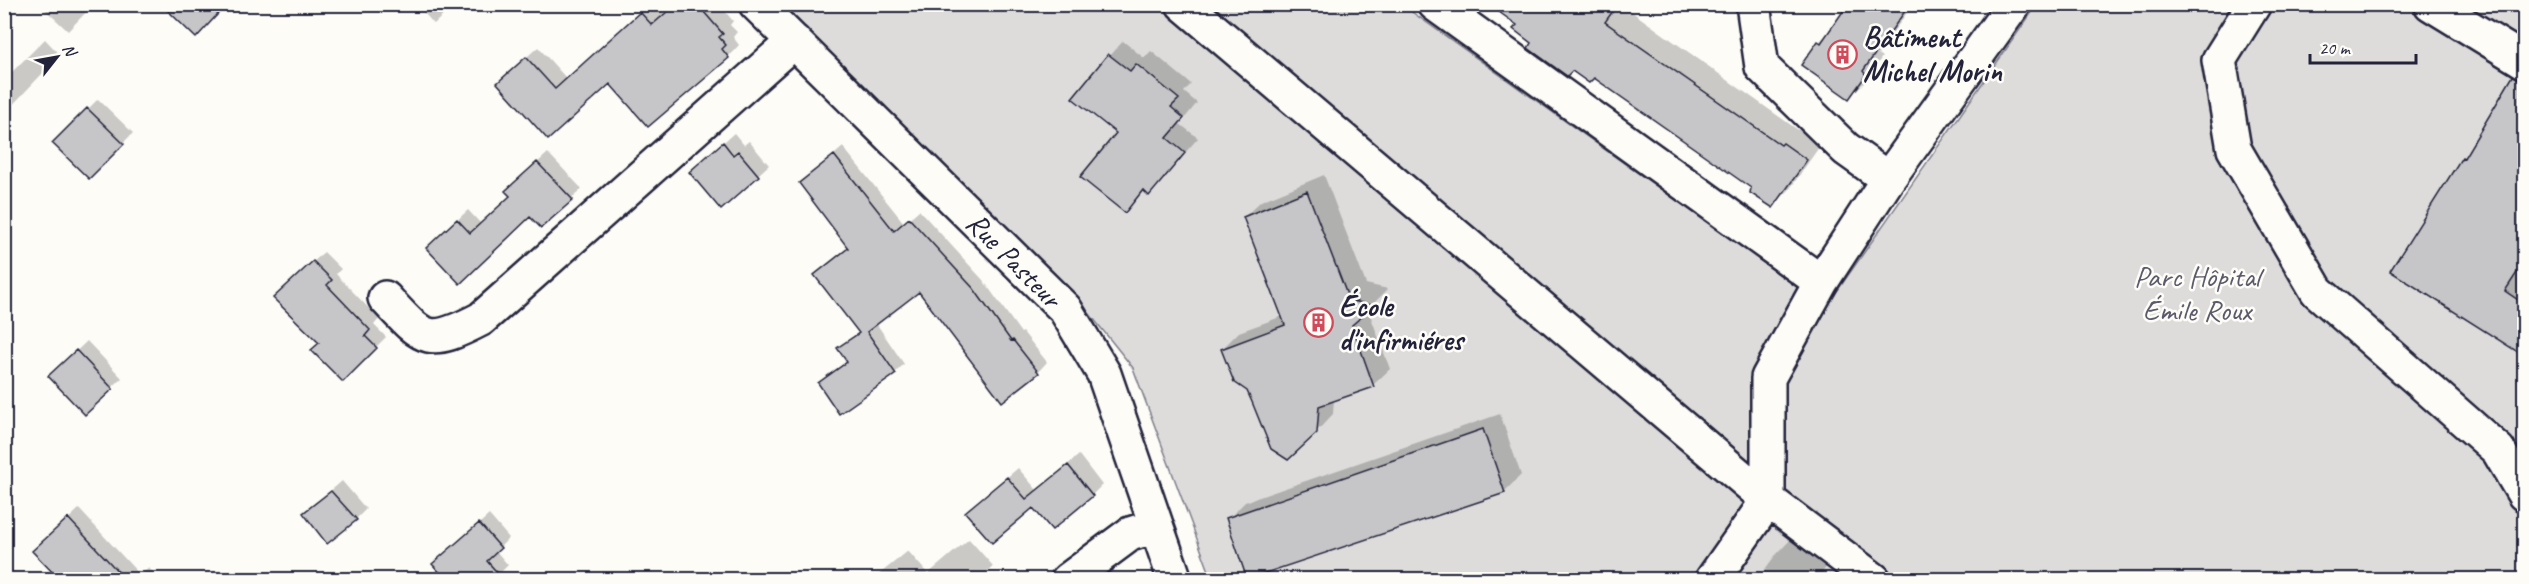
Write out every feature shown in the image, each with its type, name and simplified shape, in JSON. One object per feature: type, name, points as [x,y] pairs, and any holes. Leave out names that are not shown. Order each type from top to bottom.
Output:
[{"type":"street","name":"Rue Pasteur","points":[[756,4],[1065,309],[1104,374],[1175,579]]},
{"type":"street","points":[[1183,4],[1768,500],[1874,579]]},
{"type":"street","points":[[1435,4],[1821,282]]},
{"type":"street","points":[[1753,4],[1762,67],[1846,149],[1888,179]]},
{"type":"street","points":[[1712,579],[1768,500],[1768,378],[1821,282],[1888,179],[2014,4]]},
{"type":"street","points":[[2254,4],[2219,60],[2234,149],[2317,291],[2498,450],[2524,494]]},
{"type":"street","points":[[2431,4],[2524,61]]},
{"type":"street","points":[[385,298],[416,331],[431,336],[455,332],[481,319],[794,42]]},
{"type":"street","points":[[1068,579],[1130,534],[1156,526]]},
{"type":"green space","name":"Parc Hôpital Émile Roux","points":[[775,5],[1402,5],[1826,307],[2037,5],[2524,5],[2524,579],[1212,579],[1133,368],[1089,313]]},
{"type":"building","points":[[161,4],[227,4],[196,38]]},
{"type":"building","points":[[676,4],[697,4],[723,34],[719,37],[726,45],[722,49],[729,58],[648,127],[610,84],[548,140],[497,83],[526,57],[555,89],[640,12],[652,25]]},
{"type":"building","points":[[1488,4],[1618,4],[1605,22],[1781,145],[1783,143],[1807,160],[1773,208],[1750,193],[1751,188],[1594,78],[1589,83],[1572,71],[1567,76],[1528,48],[1531,43],[1513,29],[1517,25]]},
{"type":"building","name":"Bâtiment Michel Morin","points":[[1848,4],[1910,4],[1863,71],[1866,75],[1849,99],[1801,65],[1818,41],[1821,43]]},
{"type":"building","points":[[1108,54],[1130,71],[1136,64],[1179,99],[1171,107],[1184,118],[1167,138],[1185,153],[1149,196],[1143,190],[1125,213],[1080,177],[1116,133],[1072,98]]},
{"type":"building","points":[[2513,76],[2524,80],[2524,262],[2505,291],[2524,304],[2524,356],[2390,271],[2462,157],[2464,158]]},
{"type":"building","points":[[87,108],[124,144],[89,179],[52,143]]},
{"type":"building","points":[[723,142],[733,155],[738,151],[759,176],[721,210],[689,172]]},
{"type":"building","points":[[834,155],[894,231],[909,218],[974,289],[1011,341],[1013,340],[1039,373],[1002,402],[919,292],[867,332],[896,374],[839,414],[818,383],[847,362],[837,348],[859,333],[814,275],[848,248],[799,183]]},
{"type":"building","points":[[537,162],[573,200],[541,228],[530,217],[460,284],[426,248],[457,219],[470,233],[510,196],[505,191]]},
{"type":"building","name":"École d'infirmiéres","points":[[1307,191],[1349,300],[1374,306],[1352,325],[1374,387],[1319,406],[1317,433],[1288,460],[1271,449],[1247,391],[1234,382],[1221,349],[1285,325],[1243,217]]},
{"type":"building","points":[[313,261],[332,280],[327,285],[370,330],[365,336],[377,348],[343,382],[311,350],[319,343],[273,298]]},
{"type":"building","points":[[76,350],[113,389],[85,415],[48,376]]},
{"type":"building","points":[[1483,429],[1505,493],[1247,579],[1226,518]]},
{"type":"building","points":[[1068,465],[1093,496],[1052,530],[1033,508],[992,543],[965,512],[1007,477],[1026,499]]},
{"type":"building","points":[[331,491],[357,520],[327,544],[303,513]]},
{"type":"building","points":[[68,518],[125,579],[59,579],[32,551]]},
{"type":"building","points":[[479,523],[501,548],[487,561],[503,579],[446,579],[432,564]]},
{"type":"place","name":"Bâtiment Michel Morin","points":[[1842,54]]},
{"type":"place","name":"École d'infirmiéres","points":[[1318,323]]}]
